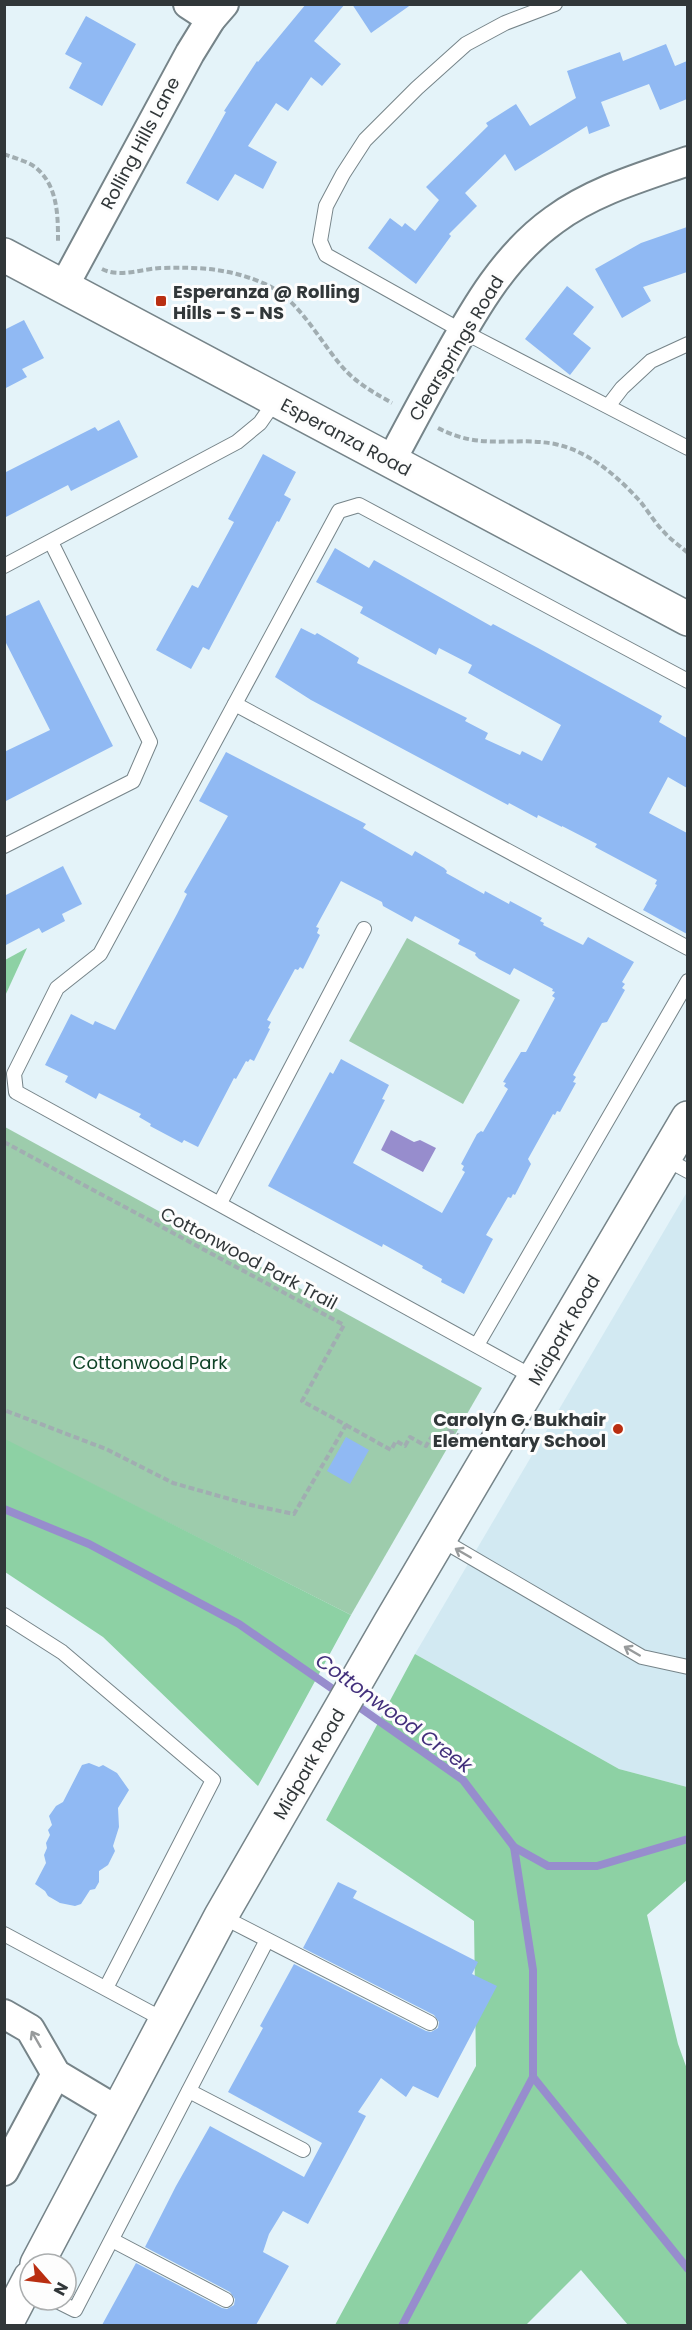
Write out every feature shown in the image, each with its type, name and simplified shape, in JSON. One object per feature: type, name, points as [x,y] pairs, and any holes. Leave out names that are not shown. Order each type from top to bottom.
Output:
[{"type":"street","name":"Rolling Hills Lane","points":[[64,286],[190,53],[208,9]]},
{"type":"street","name":"Clearsprings Road","points":[[391,460],[490,285],[522,248],[554,220],[590,198],[687,161]]},
{"type":"street","name":"Esperanza Road","points":[[4,255],[687,619]]},
{"type":"street","name":"Midpark Road","points":[[45,2252],[221,1916],[390,1623],[535,1378],[676,1165],[687,1118]]},
{"type":"street","points":[[4,2014],[30,2029],[56,2074],[118,2111]]},
{"type":"street","points":[[4,2171],[56,2074]]},
{"type":"street","name":"Midpark Road","points":[[5,2325],[18,2302]]},
{"type":"lane","points":[[555,4],[505,23],[466,44],[417,88],[365,140],[326,206],[320,241],[326,255],[462,331],[609,405],[687,448]]},
{"type":"lane","points":[[609,405],[622,388],[651,361],[687,344]]},
{"type":"lane","points":[[4,566],[237,442],[260,423],[276,400]]},
{"type":"lane","points":[[535,1378],[16,1092],[14,1074],[57,988],[100,954],[339,511],[359,505],[687,681]]},
{"type":"lane","points":[[4,846],[133,781],[150,742],[51,542]]},
{"type":"lane","points":[[235,704],[687,948]]},
{"type":"lane","points":[[220,1203],[364,929]]},
{"type":"lane","points":[[477,1345],[687,981]]},
{"type":"lane","points":[[440,1539],[642,1657],[687,1667]]},
{"type":"lane","points":[[4,1615],[62,1652],[213,1780],[106,1988]]},
{"type":"lane","points":[[221,1916],[430,2023]]},
{"type":"lane","points":[[4,1934],[166,2021]]},
{"type":"lane","points":[[78,2304],[267,1941]]},
{"type":"lane","points":[[189,2091],[303,2150]]},
{"type":"lane","points":[[112,2240],[226,2300]]},
{"type":"path","points":[[4,154],[35,168],[48,184],[59,209],[58,247],[112,274],[158,268],[206,268],[237,272],[267,284],[290,302],[348,372],[368,389],[449,434],[470,441],[490,443],[523,441],[557,445],[587,456],[615,476],[639,500],[664,532],[687,553]]},
{"type":"path","name":"Cottonwood Park Trail","points":[[4,1142],[344,1325],[302,1401],[346,1425]]},
{"type":"path","points":[[4,1410],[106,1449],[173,1483],[294,1515],[346,1425],[391,1450],[396,1441],[405,1446],[410,1437],[426,1446],[432,1436],[442,1441],[449,1431],[471,1442]]},
{"type":"shaded area","points":[[391,1130],[414,1142],[420,1140],[436,1148],[423,1172],[381,1150]]},
{"type":"shaded area","name":"Carolyn G. Bukhair Elementary School","points":[[687,1192],[687,1787],[619,1769],[415,1654]]},
{"type":"green space","points":[[407,938],[520,1000],[463,1104],[349,1041]]},
{"type":"green space","points":[[27,948],[5,996],[5,960]]},
{"type":"green space","name":"Cottonwood Park","points":[[5,1127],[482,1388],[351,1615],[5,1440]]},
{"type":"green space","points":[[5,1439],[351,1615],[258,1786],[103,1637],[5,1572]]},
{"type":"green space","points":[[415,1654],[619,1769],[687,1787],[687,1880],[647,1915],[678,2044],[687,2069],[687,2325],[628,2325],[581,2270],[526,2325],[335,2325],[476,2066],[474,1921],[326,1820]]},
{"type":"building","points":[[306,4],[345,4],[314,41],[341,64],[322,86],[311,77],[288,111],[276,103],[248,146],[277,162],[263,189],[235,174],[218,201],[186,183],[226,112],[224,111],[257,61]]},
{"type":"building","points":[[352,4],[412,4],[371,33]]},
{"type":"building","points":[[86,16],[136,44],[102,106],[69,88],[82,63],[65,54]]},
{"type":"building","points":[[666,44],[675,66],[687,61],[687,99],[660,110],[649,84],[601,102],[610,126],[589,134],[587,126],[515,171],[505,154],[465,193],[477,206],[449,234],[451,236],[416,284],[368,248],[390,218],[402,227],[405,223],[415,231],[439,200],[426,187],[488,126],[486,123],[516,104],[530,126],[576,98],[567,71],[620,52],[623,61]]},
{"type":"building","points":[[687,227],[687,272],[643,287],[651,301],[622,318],[595,269],[641,243]]},
{"type":"building","points":[[567,286],[594,307],[573,334],[591,348],[570,375],[525,339]]},
{"type":"building","points":[[24,320],[44,358],[22,369],[27,377],[4,389],[4,330]]},
{"type":"building","points":[[119,420],[138,457],[71,491],[68,485],[4,518],[4,473],[95,427],[98,431]]},
{"type":"building","points":[[263,454],[296,472],[284,495],[291,499],[279,522],[277,521],[209,650],[203,647],[191,669],[156,650],[192,585],[198,588],[234,522],[228,519]]},
{"type":"building","points":[[335,548],[369,568],[374,560],[491,626],[493,624],[538,648],[662,716],[659,722],[687,738],[687,788],[668,777],[649,813],[687,833],[687,934],[643,910],[657,885],[655,884],[657,880],[595,847],[597,844],[562,826],[538,815],[537,818],[509,803],[508,805],[311,700],[275,677],[301,628],[315,635],[317,633],[359,658],[357,663],[467,718],[465,721],[488,733],[485,739],[520,755],[522,751],[542,761],[561,725],[468,673],[472,665],[439,648],[436,655],[360,613],[363,607],[316,582]]},
{"type":"building","points":[[39,600],[113,746],[4,802],[4,752],[50,730],[4,639],[4,617]]},
{"type":"building","points":[[226,752],[366,824],[363,828],[412,856],[415,851],[444,868],[446,873],[484,894],[485,891],[509,904],[510,901],[542,918],[540,921],[544,923],[543,925],[583,945],[588,937],[634,962],[622,982],[625,984],[622,988],[625,990],[607,1022],[602,1023],[573,1075],[576,1077],[573,1082],[576,1083],[560,1112],[553,1114],[528,1159],[531,1164],[515,1195],[508,1197],[486,1235],[493,1239],[464,1294],[441,1282],[442,1279],[422,1268],[423,1266],[383,1244],[382,1247],[268,1186],[330,1072],[333,1074],[341,1059],[389,1085],[382,1099],[385,1100],[353,1163],[442,1213],[465,1172],[461,1164],[477,1134],[483,1132],[508,1089],[504,1086],[506,1083],[503,1082],[521,1052],[526,1052],[555,998],[552,996],[555,992],[552,991],[553,989],[514,968],[510,975],[479,959],[476,953],[458,944],[460,940],[415,916],[412,922],[383,906],[382,902],[341,881],[316,927],[319,928],[317,933],[320,935],[303,969],[300,967],[298,970],[295,969],[267,1020],[271,1022],[268,1028],[270,1029],[254,1061],[250,1059],[246,1061],[236,1079],[234,1078],[198,1147],[184,1140],[182,1143],[150,1126],[151,1124],[139,1117],[141,1114],[99,1093],[96,1099],[65,1082],[68,1076],[45,1065],[71,1014],[93,1025],[95,1021],[115,1030],[187,894],[184,892],[228,816],[199,801]]},
{"type":"building","points":[[63,866],[82,904],[62,914],[65,921],[42,933],[39,928],[4,946],[4,896]]},
{"type":"building","points":[[346,1437],[369,1450],[350,1484],[327,1471]]},
{"type":"building","points":[[89,1763],[99,1767],[103,1765],[117,1773],[129,1790],[118,1808],[119,1827],[113,1846],[115,1851],[108,1865],[99,1871],[99,1882],[95,1889],[90,1890],[81,1904],[75,1906],[60,1903],[35,1884],[46,1863],[44,1855],[50,1835],[48,1830],[52,1825],[49,1816],[56,1806],[63,1802],[82,1765]]},
{"type":"building","points":[[338,1882],[357,1891],[353,1898],[478,1962],[472,1974],[497,1986],[438,2098],[413,2086],[406,2097],[381,2078],[358,2112],[366,2116],[308,2224],[283,2211],[269,2234],[263,2252],[289,2266],[256,2325],[102,2325],[136,2263],[222,2308],[227,2309],[234,2305],[235,2299],[230,2292],[145,2247],[210,2126],[304,2177],[322,2143],[228,2092],[263,2028],[260,2026],[294,1964],[426,2031],[431,2032],[438,2028],[439,2022],[434,2015],[303,1948]]},
{"type":"waterway","name":"Cottonwood Creek","points":[[4,1509],[89,1544],[239,1624],[340,1694]]},
{"type":"waterway","name":"Cottonwood Creek","points":[[352,1702],[463,1780],[514,1847],[533,1970],[533,2077],[688,2269]]},
{"type":"waterway","points":[[514,1847],[548,1866],[597,1866],[688,1839]]},
{"type":"waterway","points":[[402,2326],[533,2077]]},
{"type":"place","name":"Esperanza @ Rolling Hills - S - NS","points":[[161,301]]},
{"type":"place","name":"Carolyn G. Bukhair Elementary School","points":[[618,1429]]}]
